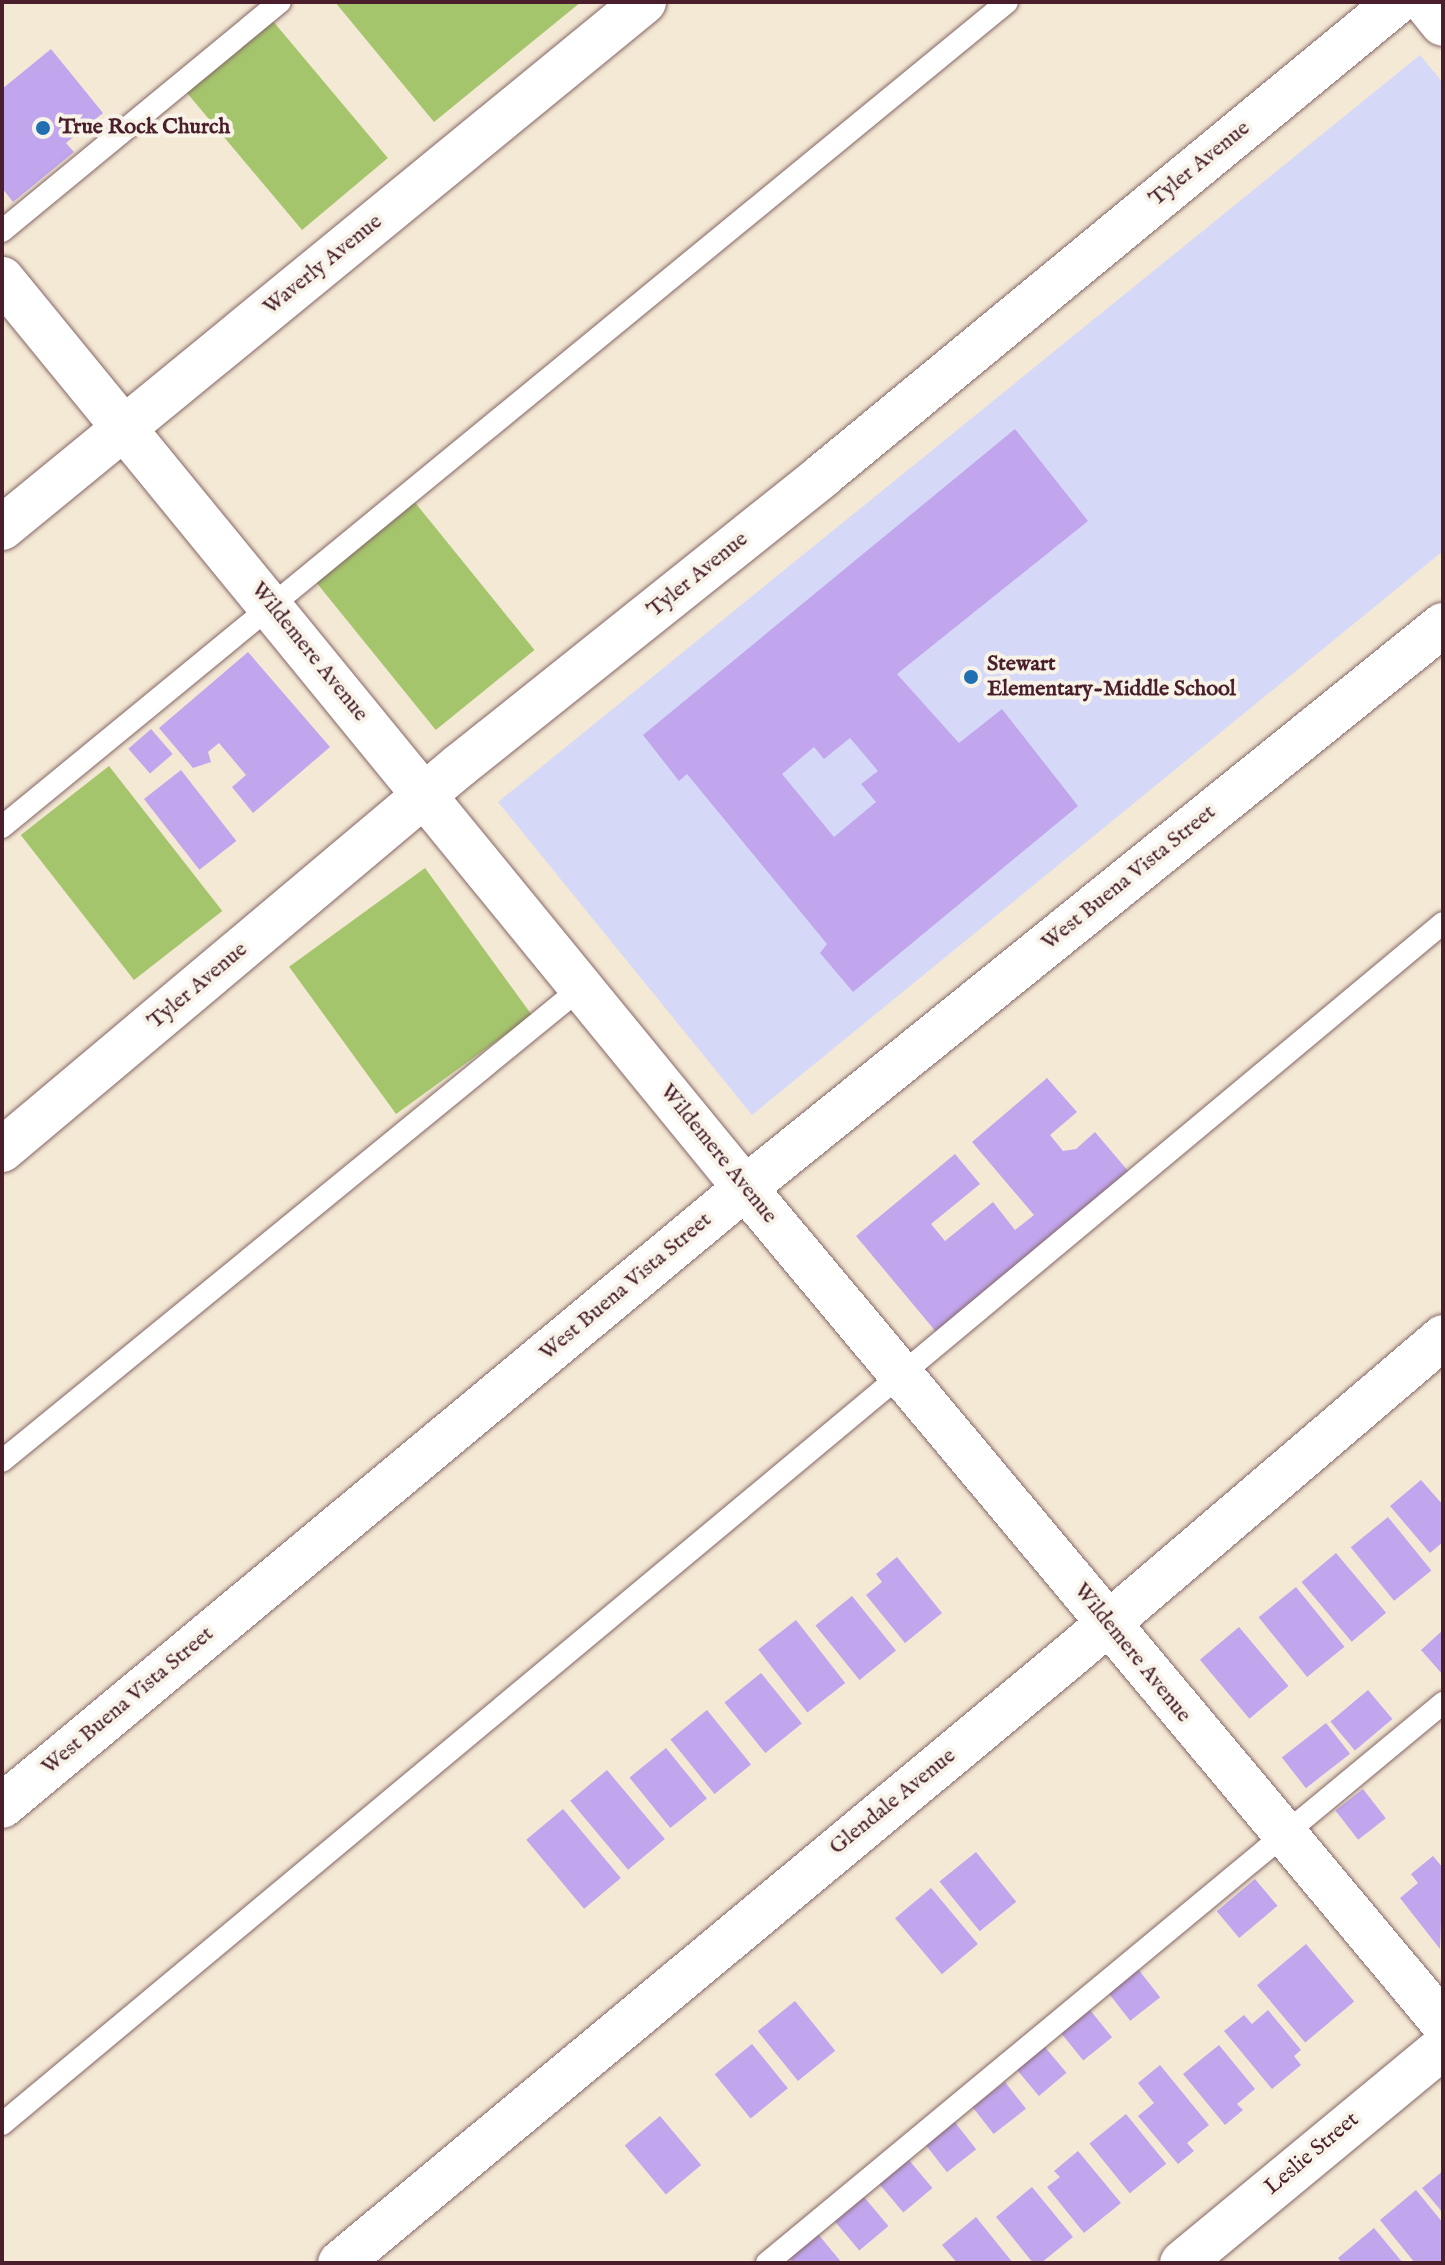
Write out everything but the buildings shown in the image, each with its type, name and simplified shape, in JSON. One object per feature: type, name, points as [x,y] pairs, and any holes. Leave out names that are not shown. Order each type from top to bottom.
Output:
[{"type":"street","name":"Waverly Avenue","points":[[2,528],[644,2]]},
{"type":"street","name":"Tyler Avenue","points":[[2,1150],[426,795],[1397,2]]},
{"type":"street","points":[[1425,2],[1443,24]]},
{"type":"street","name":"Wildemere Avenue","points":[[2,279],[745,1188],[1443,2023]]},
{"type":"street","name":"West Buena Vista Street","points":[[2,1806],[745,1188],[1443,625]]},
{"type":"street","name":"Glendale Avenue","points":[[340,2263],[1443,1337]]},
{"type":"street","name":"Leslie Street","points":[[1182,2263],[1443,2047]]},
{"type":"lane","points":[[2,231],[280,2]]},
{"type":"lane","points":[[2,827],[1007,2]]},
{"type":"lane","points":[[2,2124],[1443,923]]},
{"type":"lane","points":[[2,1461],[582,987]]},
{"type":"lane","points":[[767,2263],[1443,1703]]},
{"type":"shaded area","name":"Stewart Elementary-Middle School","points":[[1420,55],[1443,83],[1443,551],[752,1115],[498,802]]},
{"type":"green space","points":[[335,2],[581,2],[434,122]]},
{"type":"green space","points":[[267,14],[388,158],[302,230],[181,86]]},
{"type":"green space","points":[[413,500],[534,650],[436,730],[314,580]]},
{"type":"green space","points":[[109,766],[222,911],[134,980],[21,835]]},
{"type":"green space","points":[[425,868],[532,1015],[396,1114],[289,967]]},
{"type":"place","name":"True Rock Church","points":[[43,128]]},
{"type":"place","name":"Stewart Elementary-Middle School","points":[[971,677]]}]
